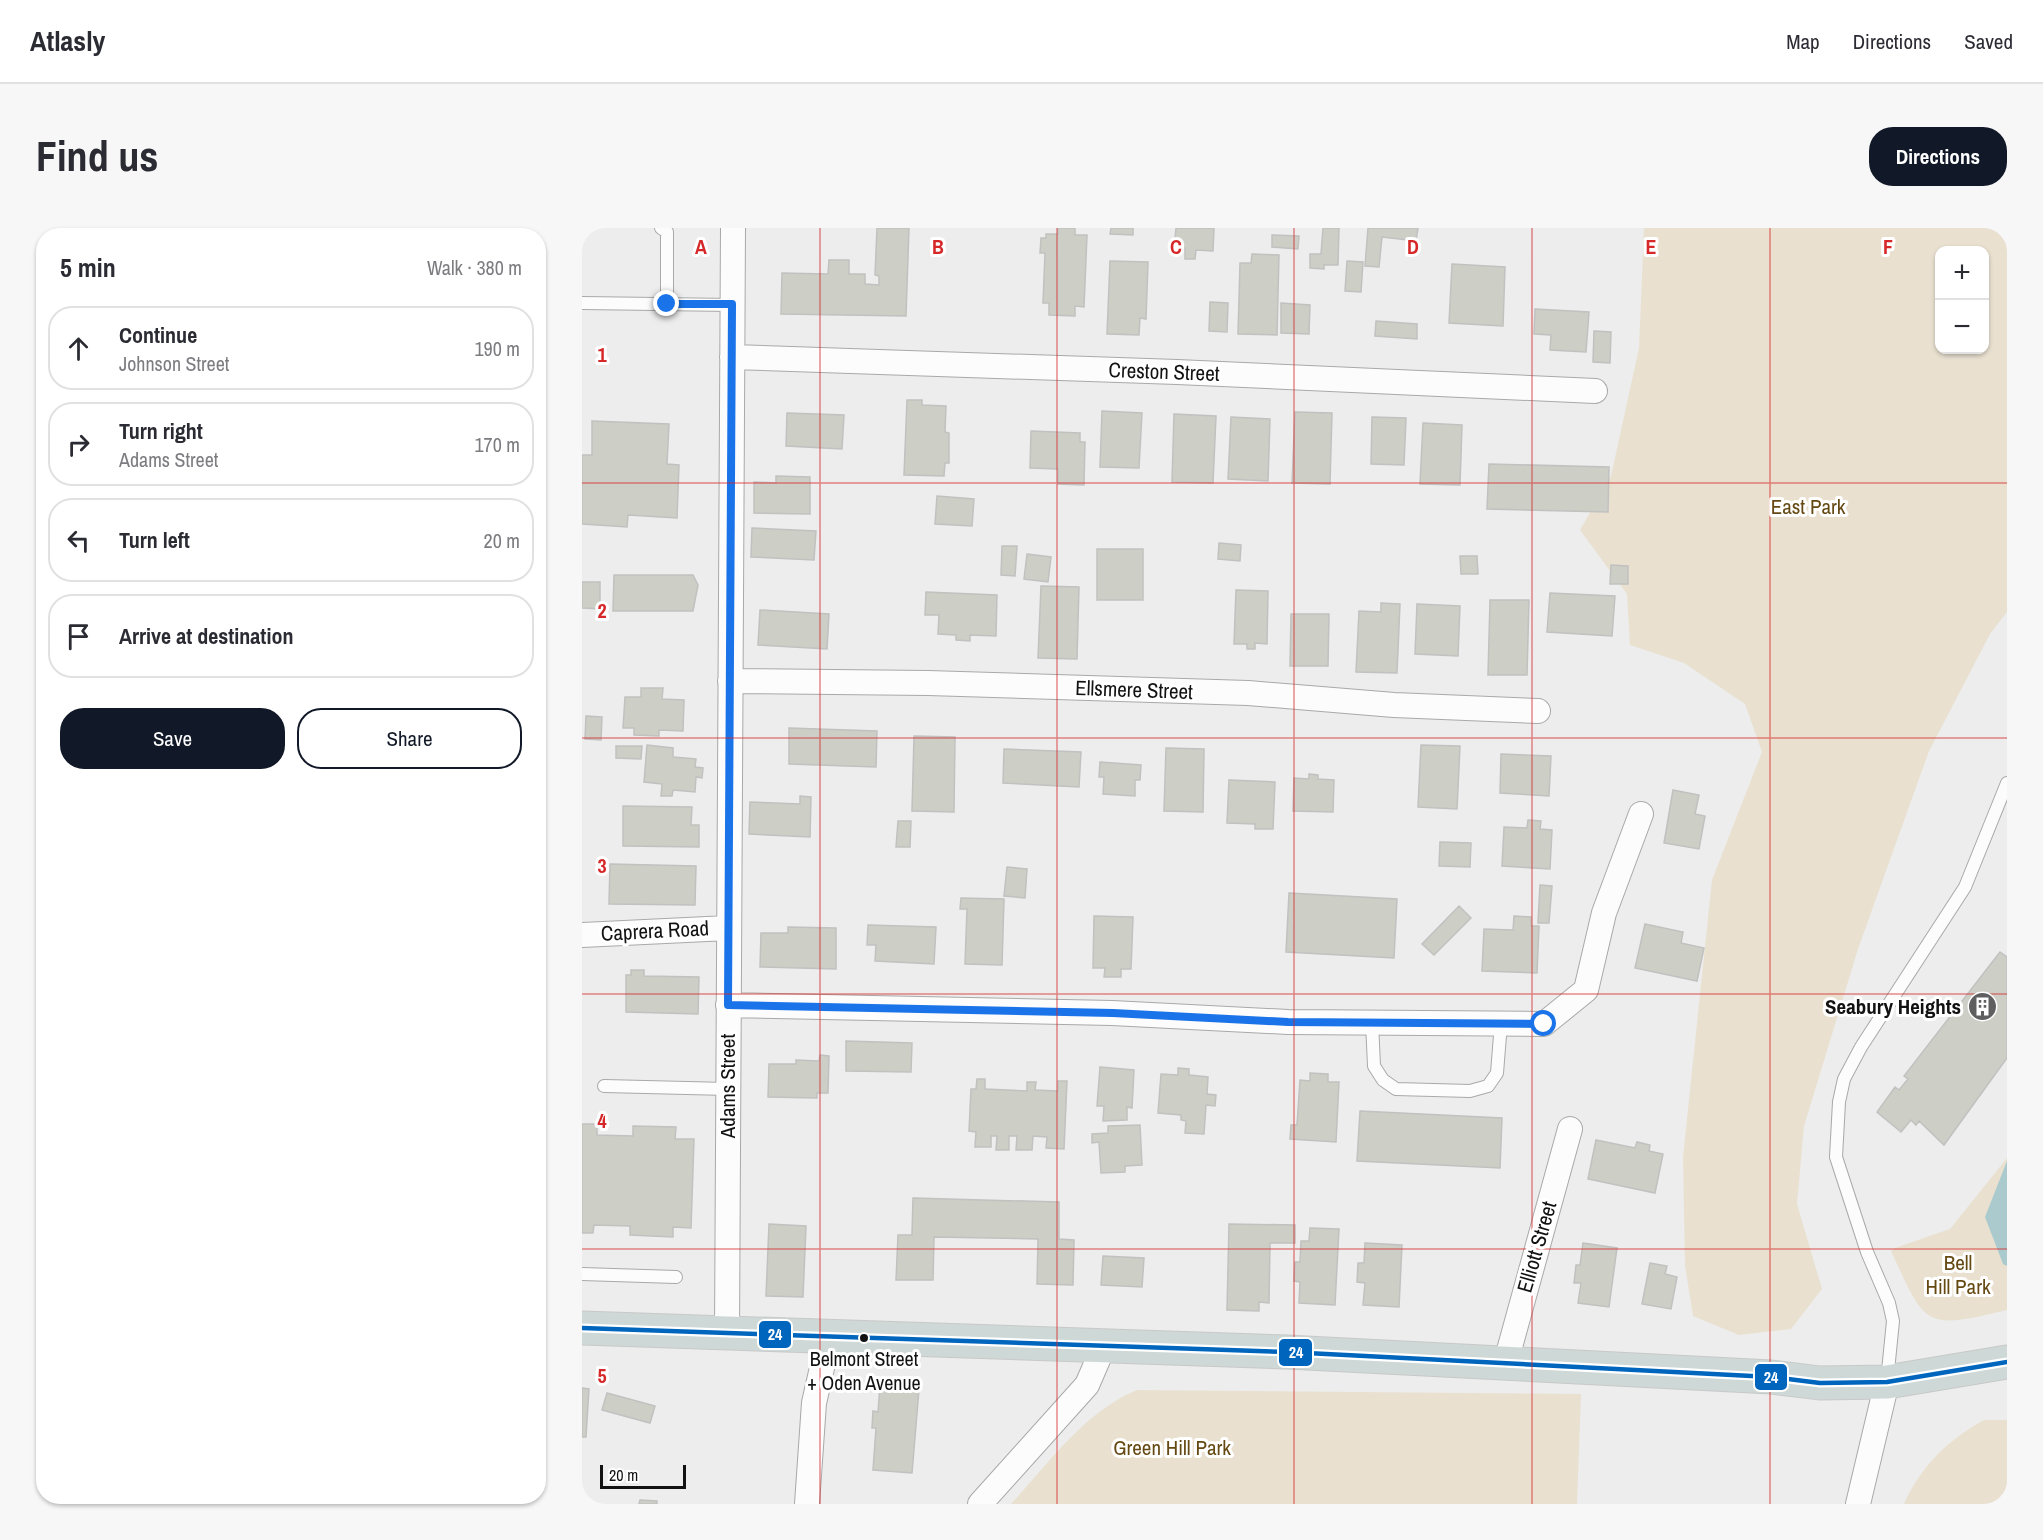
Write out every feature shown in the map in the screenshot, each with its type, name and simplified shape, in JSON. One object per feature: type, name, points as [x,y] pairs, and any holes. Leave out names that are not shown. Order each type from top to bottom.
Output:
[{"type":"highway","points":[[582,1328],[1103,1348],[1287,1352],[1771,1377],[1820,1383],[1887,1382],[2007,1362]]},
{"type":"street","name":"Adams Street","points":[[727,1333],[733,228]]},
{"type":"street","name":"Creston Street","points":[[732,357],[1177,372],[1595,391]]},
{"type":"street","name":"Ellsmere Street","points":[[730,681],[928,683],[1248,693],[1394,705],[1538,711]]},
{"type":"street","points":[[728,1005],[1372,1022],[1544,1024],[1586,990],[1604,913],[1641,814]]},
{"type":"street","name":"Caprera Road","points":[[582,935],[728,928]]},
{"type":"street","name":"Elliott Street","points":[[1505,1365],[1570,1129]]},
{"type":"street","points":[[807,1504],[814,1403],[829,1337]]},
{"type":"street","points":[[980,1504],[1087,1385],[1103,1348]]},
{"type":"street","points":[[1858,1504],[1887,1382]]},
{"type":"lane","points":[[661,228],[667,232],[667,304]]},
{"type":"lane","points":[[582,303],[732,304]]},
{"type":"lane","points":[[1887,1382],[1893,1321],[1889,1303],[1867,1252],[1836,1157],[1839,1102],[1844,1079],[1861,1047],[1965,887],[2007,783]]},
{"type":"lane","points":[[1372,1022],[1374,1066],[1383,1080],[1396,1089],[1470,1092],[1488,1086],[1497,1074],[1501,1023]]},
{"type":"lane","points":[[604,1086],[728,1089]]},
{"type":"lane","points":[[582,1274],[675,1277]]},
{"type":"green space","name":"East Park","points":[[1644,228],[2007,228],[2007,612],[1990,634],[1929,751],[1858,949],[1804,1126],[1797,1204],[1822,1289],[1791,1329],[1739,1335],[1693,1316],[1685,1265],[1683,1157],[1712,880],[1762,752],[1745,704],[1684,663],[1630,645],[1627,594],[1580,530],[1611,476],[1639,348]]},
{"type":"green space","name":"Bell Hill Park","points":[[2007,1158],[2007,1310],[1959,1320],[1943,1320],[1931,1316],[1921,1308],[1912,1295],[1891,1251],[1950,1229]]},
{"type":"green space","name":"Green Hill Park","points":[[1137,1390],[1581,1394],[1577,1504],[1011,1504],[1084,1425],[1100,1411]]},
{"type":"green space","points":[[1984,1420],[2007,1420],[2007,1504],[1904,1504],[1927,1466],[1937,1455],[1959,1436]]},
{"type":"water","points":[[2007,1161],[2007,1266],[2003,1264],[1985,1217]]},
{"type":"building","points":[[877,228],[909,228],[906,316],[781,314],[782,273],[828,274],[829,260],[849,260],[849,274],[865,274],[865,284],[879,285],[879,276],[875,275]]},
{"type":"building","points":[[1058,228],[1075,228],[1075,235],[1087,235],[1084,307],[1075,306],[1075,316],[1049,315],[1049,303],[1043,303],[1045,253],[1040,253],[1041,238],[1046,238],[1046,234],[1058,234]]},
{"type":"building","points":[[1111,228],[1133,228],[1133,235],[1110,234]]},
{"type":"building","points":[[1176,228],[1214,228],[1213,251],[1196,250],[1195,259],[1185,259],[1185,249],[1174,248]]},
{"type":"building","points":[[1323,228],[1339,228],[1338,265],[1324,265],[1324,269],[1310,268],[1310,254],[1321,254]]},
{"type":"building","points":[[1368,228],[1418,228],[1416,241],[1382,237],[1379,267],[1365,266]]},
{"type":"building","points":[[1272,235],[1299,236],[1298,249],[1272,247]]},
{"type":"building","points":[[1252,254],[1279,255],[1277,335],[1238,334],[1240,263],[1251,263]]},
{"type":"building","points":[[1110,261],[1148,262],[1146,319],[1140,318],[1139,335],[1107,334]]},
{"type":"building","points":[[1347,261],[1363,262],[1361,292],[1345,291]]},
{"type":"building","points":[[1452,264],[1505,267],[1503,326],[1449,323]]},
{"type":"building","points":[[1210,302],[1228,303],[1227,332],[1209,331]]},
{"type":"building","points":[[1281,303],[1310,305],[1309,334],[1281,333]]},
{"type":"building","points":[[1535,309],[1589,312],[1586,352],[1550,350],[1551,335],[1534,334]]},
{"type":"building","points":[[1376,321],[1417,324],[1417,339],[1375,336]]},
{"type":"building","points":[[1594,331],[1611,332],[1610,363],[1593,362]]},
{"type":"building","points":[[907,400],[922,400],[922,405],[946,406],[945,432],[949,433],[949,463],[945,463],[944,476],[904,475]]},
{"type":"building","points":[[1102,411],[1142,413],[1139,468],[1100,467]]},
{"type":"building","points":[[1295,412],[1332,413],[1330,484],[1292,483]]},
{"type":"building","points":[[787,413],[844,415],[842,449],[786,446]]},
{"type":"building","points":[[1174,414],[1216,416],[1213,483],[1172,482]]},
{"type":"building","points":[[1231,417],[1270,419],[1268,481],[1228,479]]},
{"type":"building","points":[[1372,417],[1406,418],[1404,465],[1371,464]]},
{"type":"building","points":[[592,421],[669,424],[667,464],[679,465],[677,518],[628,515],[627,527],[582,524],[582,455],[592,455]]},
{"type":"building","points":[[1423,423],[1462,425],[1460,485],[1420,484]]},
{"type":"building","points":[[1031,431],[1080,433],[1080,442],[1085,442],[1084,485],[1058,484],[1058,469],[1030,468]]},
{"type":"building","points":[[1489,464],[1609,467],[1608,512],[1487,509]]},
{"type":"building","points":[[776,476],[810,477],[810,514],[754,513],[754,482],[776,483]]},
{"type":"building","points":[[937,496],[974,499],[972,526],[935,524]]},
{"type":"building","points":[[752,528],[816,531],[814,560],[751,557]]},
{"type":"building","points":[[1219,543],[1241,545],[1240,561],[1218,559]]},
{"type":"building","points":[[1002,546],[1017,546],[1015,576],[1001,575]]},
{"type":"building","points":[[1097,549],[1143,549],[1143,600],[1097,600]]},
{"type":"building","points":[[1027,554],[1051,557],[1048,582],[1024,579]]},
{"type":"building","points":[[1460,556],[1477,556],[1478,574],[1461,574]]},
{"type":"building","points":[[1611,565],[1628,566],[1628,584],[1610,584]]},
{"type":"building","points":[[614,575],[693,575],[698,585],[693,611],[613,611]]},
{"type":"building","points":[[582,582],[600,582],[600,609],[582,608]]},
{"type":"building","points":[[1041,586],[1079,587],[1077,659],[1038,658]]},
{"type":"building","points":[[1236,590],[1268,591],[1267,644],[1255,643],[1255,649],[1247,649],[1247,644],[1234,644]]},
{"type":"building","points":[[926,592],[997,595],[996,636],[970,635],[970,641],[956,640],[956,635],[938,634],[939,615],[925,615]]},
{"type":"building","points":[[1550,593],[1615,596],[1612,636],[1547,632]]},
{"type":"building","points":[[1490,600],[1529,600],[1527,675],[1488,675]]},
{"type":"building","points":[[1381,603],[1400,604],[1397,673],[1356,672],[1359,611],[1381,612]]},
{"type":"building","points":[[1417,604],[1460,606],[1458,656],[1415,654]]},
{"type":"building","points":[[760,610],[829,614],[827,649],[758,645]]},
{"type":"building","points":[[1291,614],[1329,614],[1328,666],[1290,666]]},
{"type":"building","points":[[641,688],[663,688],[662,699],[684,700],[683,731],[659,730],[659,736],[634,735],[634,728],[623,728],[625,697],[641,697]]},
{"type":"building","points":[[586,716],[602,717],[601,740],[585,739]]},
{"type":"building","points":[[789,728],[877,731],[876,767],[789,764]]},
{"type":"building","points":[[914,736],[955,737],[954,812],[912,811]]},
{"type":"building","points":[[647,745],[673,748],[673,757],[696,759],[695,767],[703,768],[702,778],[696,777],[695,792],[673,790],[672,796],[661,796],[662,784],[644,782]]},
{"type":"building","points":[[1421,745],[1460,746],[1457,809],[1418,807]]},
{"type":"building","points":[[616,746],[642,746],[641,759],[616,758]]},
{"type":"building","points":[[1166,748],[1204,749],[1203,812],[1164,811]]},
{"type":"building","points":[[1004,749],[1081,752],[1079,787],[1003,783]]},
{"type":"building","points":[[1501,754],[1551,756],[1549,796],[1500,793]]},
{"type":"building","points":[[1100,762],[1141,765],[1140,780],[1135,780],[1135,796],[1103,794],[1104,777],[1099,777]]},
{"type":"building","points":[[1309,774],[1318,775],[1318,779],[1334,780],[1333,812],[1293,811],[1294,778],[1309,779]]},
{"type":"building","points":[[1229,780],[1275,782],[1273,829],[1255,829],[1255,824],[1227,823]]},
{"type":"building","points":[[1673,790],[1699,795],[1695,814],[1705,816],[1699,849],[1664,843]]},
{"type":"building","points":[[800,796],[811,797],[810,837],[749,834],[750,802],[800,804]]},
{"type":"building","points":[[623,806],[692,807],[691,825],[699,825],[699,847],[623,846]]},
{"type":"building","points":[[1528,820],[1541,821],[1540,829],[1552,830],[1550,869],[1502,866],[1504,827],[1527,828]]},
{"type":"building","points":[[898,821],[911,821],[910,847],[896,847]]},
{"type":"building","points":[[1440,842],[1471,843],[1470,867],[1439,866]]},
{"type":"building","points":[[610,864],[696,866],[695,905],[609,904]]},
{"type":"building","points":[[1007,867],[1027,869],[1025,898],[1004,896]]},
{"type":"building","points":[[1540,885],[1552,886],[1549,923],[1538,923]]},
{"type":"building","points":[[1289,893],[1397,899],[1394,958],[1286,952]]},
{"type":"building","points":[[961,898],[1004,899],[1002,965],[965,964],[967,909],[960,909]]},
{"type":"building","points":[[1459,906],[1471,918],[1434,955],[1422,944]]},
{"type":"building","points":[[1094,916],[1133,917],[1131,969],[1121,969],[1121,977],[1104,977],[1105,968],[1093,968]]},
{"type":"building","points":[[1514,916],[1531,917],[1531,926],[1539,926],[1537,973],[1482,971],[1484,929],[1513,930]]},
{"type":"building","points":[[1645,924],[1683,932],[1681,943],[1704,948],[1697,981],[1635,968]]},
{"type":"building","points":[[868,925],[936,927],[934,964],[875,961],[876,945],[867,945]]},
{"type":"building","points":[[788,927],[836,928],[836,969],[760,967],[761,933],[788,933]]},
{"type":"building","name":"Seabury Heights","points":[[2000,952],[2007,957],[2007,1058],[1944,1145],[1919,1121],[1916,1125],[1911,1120],[1901,1132],[1877,1112],[1895,1087],[1899,1090],[1908,1079],[1904,1076]]},
{"type":"building","points":[[631,970],[644,970],[644,976],[699,977],[698,1014],[626,1012],[626,975],[631,975]]},
{"type":"building","points":[[846,1041],[912,1043],[911,1072],[846,1071]]},
{"type":"building","points":[[820,1055],[829,1056],[828,1093],[817,1093],[817,1098],[768,1097],[769,1064],[796,1064],[796,1060],[819,1061]]},
{"type":"building","points":[[1100,1067],[1134,1070],[1132,1108],[1127,1107],[1127,1120],[1103,1121],[1104,1106],[1097,1106]]},
{"type":"building","points":[[1178,1068],[1189,1069],[1189,1075],[1208,1077],[1207,1094],[1216,1095],[1215,1106],[1206,1105],[1204,1134],[1185,1133],[1186,1121],[1181,1120],[1181,1115],[1158,1113],[1161,1074],[1178,1075]]},
{"type":"building","points":[[1310,1073],[1328,1074],[1328,1082],[1339,1082],[1336,1142],[1290,1139],[1291,1125],[1297,1125],[1300,1080],[1310,1081]]},
{"type":"building","points":[[977,1079],[985,1079],[985,1089],[1027,1091],[1027,1082],[1036,1082],[1035,1090],[1058,1091],[1058,1081],[1067,1081],[1064,1149],[1046,1148],[1047,1137],[1033,1136],[1032,1150],[1016,1150],[1017,1136],[1009,1136],[1009,1150],[996,1150],[997,1136],[991,1136],[991,1147],[975,1147],[976,1132],[969,1131],[971,1089],[976,1089]]},
{"type":"building","points":[[1360,1111],[1502,1118],[1500,1168],[1357,1161]]},
{"type":"building","points":[[582,1124],[597,1124],[597,1135],[633,1136],[633,1126],[676,1127],[675,1139],[694,1139],[691,1228],[673,1227],[673,1237],[630,1235],[630,1226],[594,1225],[593,1233],[582,1233]]},
{"type":"building","points":[[1140,1125],[1142,1165],[1125,1166],[1125,1172],[1101,1173],[1099,1142],[1092,1143],[1092,1134],[1108,1133],[1108,1126]]},
{"type":"building","points":[[1596,1140],[1635,1148],[1637,1142],[1650,1145],[1649,1151],[1663,1154],[1655,1193],[1588,1179]]},
{"type":"building","points":[[913,1198],[1059,1202],[1059,1239],[1074,1240],[1073,1285],[1037,1284],[1038,1239],[934,1237],[933,1280],[896,1280],[898,1235],[912,1235]]},
{"type":"building","points":[[769,1224],[806,1226],[803,1297],[766,1296]]},
{"type":"building","points":[[1229,1224],[1295,1225],[1295,1243],[1270,1243],[1269,1303],[1259,1302],[1259,1311],[1227,1310]]},
{"type":"building","points":[[1310,1228],[1339,1229],[1335,1305],[1299,1303],[1300,1282],[1294,1281],[1295,1262],[1300,1262],[1301,1241],[1309,1241]]},
{"type":"building","points":[[1365,1243],[1402,1245],[1399,1307],[1363,1305],[1365,1283],[1357,1282],[1358,1263],[1364,1263]]},
{"type":"building","points":[[1583,1243],[1617,1248],[1609,1307],[1578,1303],[1581,1283],[1574,1283],[1576,1265],[1580,1265]]},
{"type":"building","points":[[1103,1256],[1144,1258],[1142,1287],[1101,1285]]},
{"type":"building","points":[[1650,1263],[1667,1266],[1665,1274],[1677,1277],[1671,1309],[1642,1304]]},
{"type":"building","points":[[880,1386],[919,1389],[912,1473],[873,1470],[876,1428],[872,1428],[873,1411],[878,1412]]},
{"type":"building","points":[[582,1388],[589,1389],[586,1437],[582,1437]]},
{"type":"building","points":[[607,1393],[655,1406],[650,1423],[602,1410]]},
{"type":"building","points":[[640,1500],[657,1501],[657,1504],[639,1504]]},
{"type":"transit line","name":"24","points":[[582,1328],[1287,1352],[1771,1377],[1820,1383],[1887,1382],[2007,1362]]},
{"type":"place","name":"Seabury Heights","points":[[1982,1007]]},
{"type":"place","name":"Belmont Street + Oden Avenue","points":[[864,1338]]},
{"type":"route","points":[[667,304],[732,304],[728,1005],[1113,1013],[1288,1022],[1544,1024]]}]
